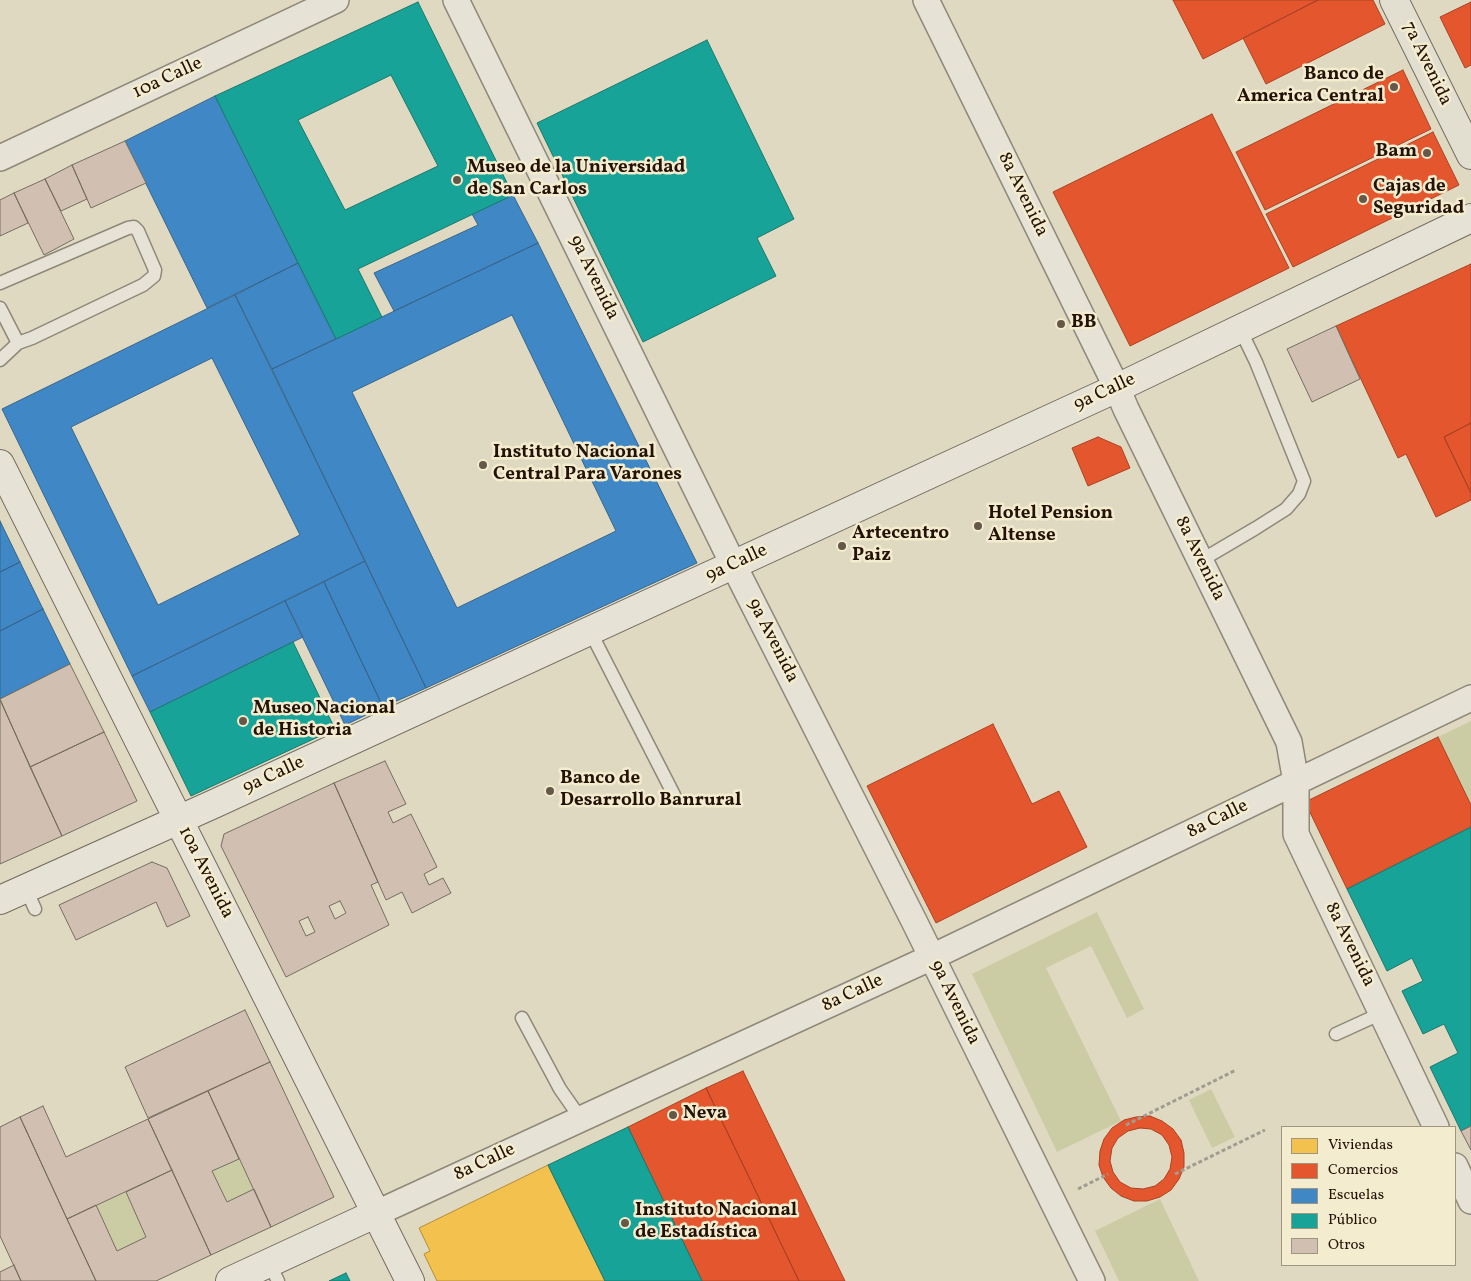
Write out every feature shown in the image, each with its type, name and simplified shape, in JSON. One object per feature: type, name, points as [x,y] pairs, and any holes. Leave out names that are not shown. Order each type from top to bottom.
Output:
[{"type":"main road","name":"7a Avenida","points":[[1394,0],[1471,156]]},
{"type":"main road","name":"9a Calle","points":[[0,900],[30,899],[178,820],[734,566],[1117,388],[1471,218]]},
{"type":"main road","name":"10a Avenida","points":[[0,464],[410,1281]]},
{"type":"main road","name":"8a Calle","points":[[230,1281],[273,1272],[377,1213]]},
{"type":"street","name":"10a Calle","points":[[0,158],[336,0]]},
{"type":"street","name":"9a Avenida","points":[[456,0],[734,566],[932,957],[1092,1281]]},
{"type":"street","name":"8a Avenida","points":[[926,0],[1289,742],[1296,782],[1296,834],[1436,1126]]},
{"type":"street","name":"8a Calle","points":[[377,1213],[932,957],[1471,698]]},
{"type":"street","points":[[1456,1168],[1471,1201]]},
{"type":"lane","points":[[0,283],[134,227],[138,231],[155,270],[154,276],[143,285],[32,338],[18,342],[0,360]]},
{"type":"lane","points":[[0,308],[18,342]]},
{"type":"lane","points":[[1200,561],[1286,509],[1299,494],[1304,481],[1256,362],[1240,329]]},
{"type":"lane","points":[[590,631],[674,795]]},
{"type":"lane","points":[[1336,1034],[1382,1013]]},
{"type":"lane","points":[[522,1018],[560,1089],[581,1119]]},
{"type":"path","points":[[1126,1126],[1236,1070]]},
{"type":"path","points":[[1175,1174],[1265,1130]]},
{"type":"path","points":[[1081,1187],[1108,1174]]},
{"type":"green space","points":[[1471,721],[1471,805],[1438,737]]},
{"type":"green space","points":[[1097,912],[1144,1009],[1127,1018],[1091,946],[1046,968],[1121,1121],[1057,1152],[972,974]]},
{"type":"green space","points":[[1211,1089],[1235,1137],[1212,1148],[1189,1100]]},
{"type":"green space","points":[[239,1159],[254,1189],[227,1202],[212,1171]]},
{"type":"green space","points":[[126,1192],[146,1237],[117,1251],[96,1205]]},
{"type":"green space","points":[[1160,1199],[1199,1281],[1119,1281],[1095,1231]]},
{"type":"building: Viviendas","points":[[548,1165],[605,1281],[437,1281],[424,1254],[430,1251],[419,1228]]},
{"type":"building: Comercios","points":[[1173,0],[1318,0],[1203,59]]},
{"type":"building: Comercios","points":[[1318,0],[1373,0],[1385,24],[1266,84],[1243,38]]},
{"type":"building: Comercios","points":[[1471,2],[1471,65],[1465,68],[1440,17]]},
{"type":"building: Comercios","points":[[1403,70],[1431,129],[1265,210],[1236,152]]},
{"type":"building: Comercios","points":[[1212,114],[1289,268],[1130,346],[1053,192]]},
{"type":"building: Comercios","name":"Cajas de Seguridad","points":[[1433,132],[1459,185],[1293,267],[1266,214]]},
{"type":"building: Comercios","points":[[1471,264],[1471,423],[1444,437],[1471,493],[1471,500],[1436,517],[1406,454],[1398,458],[1336,326]]},
{"type":"building: Comercios","points":[[1471,423],[1471,493],[1444,437]]},
{"type":"building: Comercios","points":[[1098,437],[1121,447],[1130,468],[1088,486],[1072,448]]},
{"type":"building: Comercios","points":[[993,724],[1032,804],[1059,791],[1087,847],[936,923],[867,786]]},
{"type":"building: Comercios","points":[[1438,737],[1471,805],[1471,827],[1347,889],[1305,802]]},
{"type":"building: Comercios","points":[[743,1071],[845,1281],[799,1281],[706,1088]]},
{"type":"building: Comercios","points":[[706,1088],[799,1281],[702,1281],[628,1127]]},
{"type":"building: Comercios","points":[[1150,1116],[1162,1121],[1173,1129],[1181,1140],[1184,1153],[1184,1167],[1179,1179],[1171,1190],[1160,1197],[1147,1201],[1134,1201],[1121,1196],[1111,1188],[1103,1177],[1099,1165],[1100,1151],[1104,1139],[1112,1128],[1124,1120]],"holes":[[[1140,1128],[1151,1129],[1162,1135],[1169,1145],[1172,1157],[1170,1169],[1164,1179],[1155,1186],[1143,1189],[1131,1188],[1120,1182],[1113,1172],[1110,1161],[1112,1148],[1118,1138],[1128,1131]]]},
{"type":"building: Escuelas","points":[[215,96],[298,263],[207,308],[125,141]]},
{"type":"building: Escuelas","points":[[513,195],[538,243],[394,311],[374,273],[478,225],[472,214]]},
{"type":"building: Escuelas","points":[[538,243],[697,563],[426,688],[272,369]],"holes":[[[512,315],[616,531],[457,608],[352,392]]]},
{"type":"building: Escuelas","points":[[298,263],[336,339],[272,369],[235,295]]},
{"type":"building: Escuelas","points":[[235,295],[365,561],[132,676],[2,409]],"holes":[[[212,358],[300,535],[158,605],[71,427]]]},
{"type":"building: Escuelas","points":[[0,521],[20,562],[0,572]]},
{"type":"building: Escuelas","points":[[365,561],[426,688],[383,707],[324,582]]},
{"type":"building: Escuelas","points":[[20,562],[43,609],[0,631],[0,572]]},
{"type":"building: Escuelas","points":[[324,582],[383,707],[345,725],[285,601]]},
{"type":"building: Escuelas","points":[[285,601],[303,637],[150,712],[132,676]]},
{"type":"building: Escuelas","points":[[43,609],[70,664],[0,699],[0,631]]},
{"type":"building: Público","name":"Museo de la Universidad de San Carlos","points":[[418,2],[513,195],[358,269],[382,317],[336,339],[215,96]],"holes":[[[391,75],[438,166],[345,210],[298,120]]]},
{"type":"building: Público","points":[[707,40],[794,219],[757,238],[776,276],[643,342],[537,123]]},
{"type":"building: Público","name":"Museo Nacional de Historia","points":[[293,642],[335,729],[191,796],[150,712]]},
{"type":"building: Público","points":[[1471,827],[1471,1126],[1461,1131],[1430,1067],[1458,1053],[1444,1024],[1423,1034],[1402,991],[1423,981],[1412,958],[1387,971],[1347,889]]},
{"type":"building: Público","name":"Instituto Nacional de Estadística","points":[[628,1127],[702,1281],[605,1281],[548,1165]]},
{"type":"building: Público","points":[[346,1273],[350,1281],[329,1281]]},
{"type":"building: Otros","points":[[125,141],[146,183],[91,208],[72,165]]},
{"type":"building: Otros","points":[[72,165],[87,199],[61,211],[45,179]]},
{"type":"building: Otros","points":[[45,179],[74,239],[44,255],[14,193]]},
{"type":"building: Otros","points":[[14,193],[28,223],[0,236],[0,200]]},
{"type":"building: Otros","points":[[1336,326],[1360,379],[1312,402],[1287,349]]},
{"type":"building: Otros","points":[[70,664],[104,732],[30,767],[0,699]]},
{"type":"building: Otros","points":[[0,700],[62,836],[0,864]]},
{"type":"building: Otros","points":[[104,732],[137,801],[62,836],[30,767]]},
{"type":"building: Otros","points":[[385,761],[406,804],[388,812],[393,823],[411,814],[437,867],[424,874],[429,885],[443,878],[451,893],[412,913],[402,892],[386,900],[334,783]]},
{"type":"building: Otros","points":[[334,783],[378,882],[371,885],[389,925],[286,977],[221,846],[224,834]],"holes":[[[340,901],[346,913],[335,919],[329,906]],[[308,917],[315,932],[306,936],[299,921]]]},
{"type":"building: Otros","points":[[152,862],[167,868],[190,916],[167,927],[156,902],[76,940],[59,905]]},
{"type":"building: Otros","points":[[245,1010],[270,1062],[148,1118],[125,1067]]},
{"type":"building: Otros","points":[[270,1062],[334,1197],[271,1227],[208,1091]]},
{"type":"building: Otros","points":[[208,1091],[239,1159],[212,1171],[227,1202],[254,1189],[271,1227],[211,1255],[148,1119]]},
{"type":"building: Otros","points":[[43,1106],[66,1157],[148,1119],[172,1170],[67,1219],[20,1117]]},
{"type":"building: Otros","points":[[20,1117],[96,1281],[21,1281],[0,1236],[0,1127]]},
{"type":"building: Otros","points":[[1471,1126],[1471,1150],[1461,1131]]},
{"type":"building: Otros","points":[[172,1170],[211,1255],[156,1281],[96,1281],[67,1219],[96,1205],[117,1251],[146,1237],[126,1192]]},
{"type":"building: Otros","points":[[14,1265],[21,1281],[0,1281],[0,1272]]},
{"type":"place","name":"Banco de America Central","points":[[1394,87]]},
{"type":"place","name":"Bam","points":[[1427,153]]},
{"type":"place","name":"Museo de la Universidad de San Carlos","points":[[457,180]]},
{"type":"place","name":"Cajas de Seguridad","points":[[1363,199]]},
{"type":"place","name":"BB","points":[[1061,324]]},
{"type":"place","name":"Instituto Nacional Central Para Varones","points":[[483,465]]},
{"type":"place","name":"Hotel Pension Altense","points":[[978,526]]},
{"type":"place","name":"Artecentro Paiz","points":[[842,546]]},
{"type":"place","name":"Museo Nacional de Historia","points":[[243,721]]},
{"type":"place","name":"Banco de Desarrollo Banrural","points":[[550,791]]},
{"type":"place","name":"Neva","points":[[673,1115]]},
{"type":"place","name":"Instituto Nacional de Estadística","points":[[625,1223]]}]
